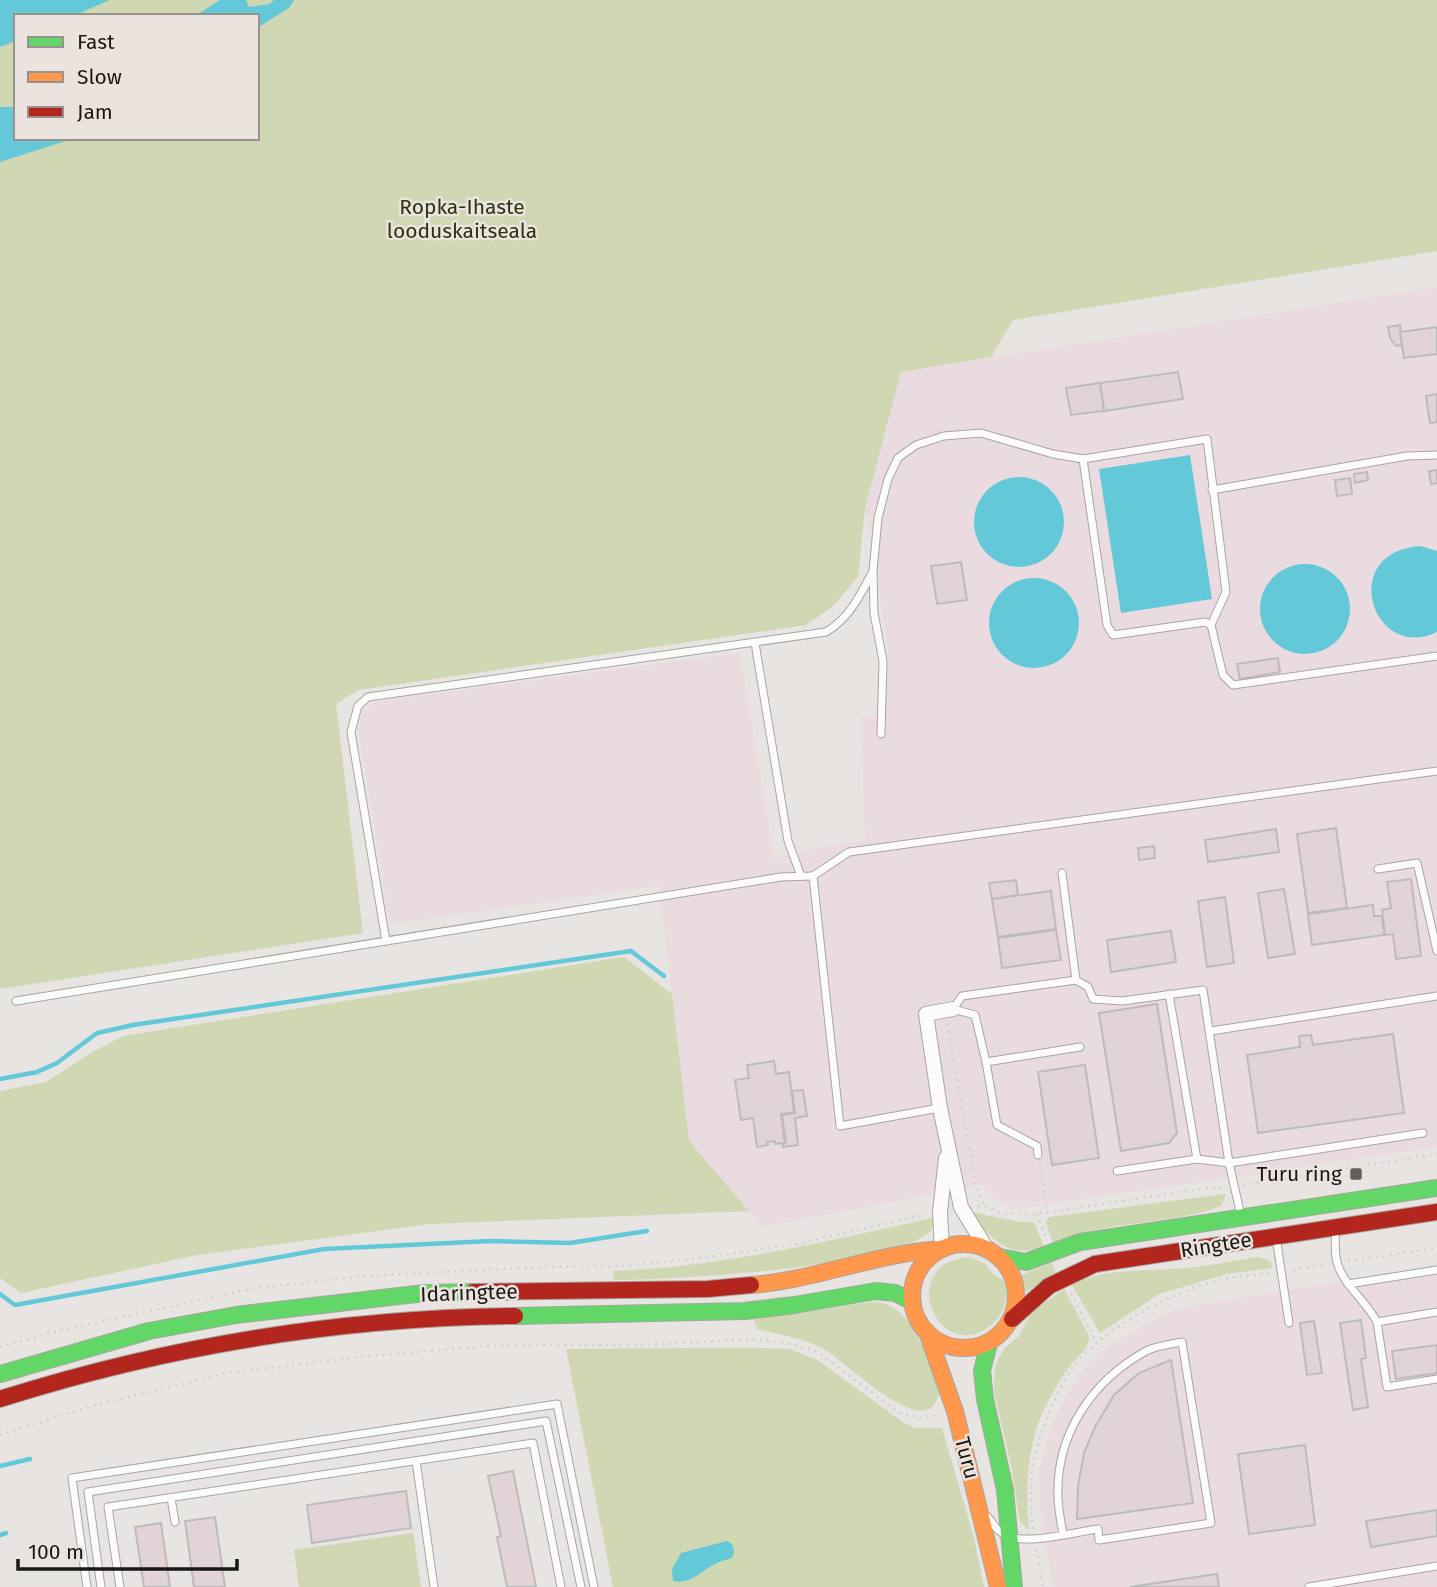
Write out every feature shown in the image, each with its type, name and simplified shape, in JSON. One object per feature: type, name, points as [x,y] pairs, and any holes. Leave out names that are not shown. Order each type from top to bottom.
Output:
[{"type":"main road","name":"Ringtee","points":[[992,1252],[1026,1262],[1080,1242],[1437,1188]]},
{"type":"main road","name":"Ringtee","points":[[1012,1319],[1033,1296],[1062,1277],[1095,1264],[1437,1212]]},
{"type":"main road","points":[[964,1244],[992,1252],[1010,1270],[1016,1286],[1012,1319],[998,1336],[978,1347],[956,1348],[935,1340],[920,1324],[913,1303],[913,1286],[919,1271],[929,1258],[942,1249],[964,1244]]},
{"type":"main road","name":"Idaringtee","points":[[0,1374],[149,1331],[236,1315],[425,1293],[708,1289],[765,1284],[812,1276],[912,1251],[942,1249]]},
{"type":"main road","name":"Idaringtee","points":[[0,1399],[133,1363],[201,1348],[315,1329],[433,1319],[681,1315],[748,1311],[876,1291],[895,1293],[913,1303]]},
{"type":"main road","name":"Turu","points":[[927,1332],[954,1411],[999,1587]]},
{"type":"main road","name":"Turu","points":[[989,1343],[982,1371],[985,1399],[1005,1490],[1014,1587]]},
{"type":"street","points":[[949,1010],[926,1014],[940,1108],[961,1207],[992,1252]]},
{"type":"street","points":[[942,1249],[940,1212],[947,1143]]},
{"type":"lane","points":[[881,734],[883,661],[874,613],[873,571],[878,518],[888,479],[898,458],[916,445],[944,436],[981,433],[1052,454],[1083,459],[1207,439],[1226,592],[1211,625],[1223,675],[1233,685],[1437,656]]},
{"type":"lane","points":[[1212,490],[1407,456],[1437,455]]},
{"type":"lane","points":[[1083,459],[1107,625],[1113,635],[1205,622],[1211,625]]},
{"type":"lane","points":[[386,941],[351,732],[358,706],[368,697],[827,632],[847,614],[873,571]]},
{"type":"lane","points":[[755,643],[788,841],[801,876]]},
{"type":"lane","points":[[16,1001],[780,877],[813,876],[849,852],[1437,771]]},
{"type":"lane","points":[[1378,869],[1417,863],[1437,951]]},
{"type":"lane","points":[[1062,873],[1076,980]]},
{"type":"lane","points":[[813,876],[840,1126],[940,1108]]},
{"type":"lane","points":[[949,1010],[962,996],[1076,980],[1088,987],[1093,999],[1122,1001],[1203,990],[1241,1218]]},
{"type":"lane","points":[[1170,995],[1196,1159]]},
{"type":"lane","points":[[1211,1031],[1437,996]]},
{"type":"lane","points":[[949,1010],[975,1015],[998,1125],[1037,1146],[1038,1155]]},
{"type":"lane","points":[[986,1062],[1080,1047]]},
{"type":"lane","points":[[1118,1171],[1196,1159],[1230,1163],[1423,1133]]},
{"type":"lane","points":[[1335,1228],[1337,1263],[1348,1284],[1363,1299],[1377,1322],[1387,1387],[1437,1379]]},
{"type":"lane","points":[[1276,1236],[1289,1323]]},
{"type":"lane","points":[[1348,1284],[1437,1270]]},
{"type":"lane","points":[[1377,1322],[1437,1312]]},
{"type":"lane","points":[[973,1479],[997,1530],[1009,1537],[1034,1539],[1098,1529],[1100,1540],[1211,1523],[1182,1342],[1148,1350],[1110,1376],[1079,1410],[1062,1455],[1058,1496],[1063,1534]]},
{"type":"lane","points":[[87,1587],[72,1478],[557,1404],[594,1587]]},
{"type":"lane","points":[[101,1587],[88,1492],[546,1421],[580,1587]]},
{"type":"lane","points":[[120,1587],[108,1507],[533,1443],[561,1587]]},
{"type":"lane","points":[[416,1461],[434,1587]]},
{"type":"lane","points":[[171,1498],[175,1522]]},
{"type":"lane","points":[[426,1534],[435,1533]]},
{"type":"lane","points":[[1309,1587],[1437,1566]]},
{"type":"path","points":[[949,1010],[976,1186],[984,1206]]},
{"type":"path","points":[[961,1207],[984,1206],[1001,1213],[1047,1212],[1206,1188],[1234,1187],[1255,1181],[1437,1154]]},
{"type":"path","points":[[1038,1155],[1047,1212]]},
{"type":"path","points":[[0,1347],[152,1309],[257,1287],[366,1276],[542,1267],[625,1266],[690,1259],[797,1244],[892,1220],[940,1212]]},
{"type":"path","points":[[1037,1213],[1048,1243]]},
{"type":"path","points":[[1043,1587],[1034,1539],[1032,1468],[1053,1404],[1074,1367],[1097,1343],[1153,1305],[1221,1280],[1437,1248]]},
{"type":"path","points":[[1068,1288],[1097,1343]]},
{"type":"path","points":[[0,1435],[88,1407],[228,1373],[367,1356],[502,1345],[640,1345],[757,1339],[792,1344],[818,1352],[899,1413],[920,1418],[954,1411]]},
{"type":"shaded area","points":[[1437,287],[1437,1147],[1023,1208],[1008,1206],[994,1199],[982,1184],[763,1227],[689,1141],[659,886],[390,924],[358,728],[364,709],[377,701],[740,653],[774,858],[821,847],[865,841],[861,718],[885,715],[888,647],[865,508],[901,372]]},
{"type":"shaded area","points":[[1437,1265],[1437,1587],[1053,1587],[1039,1500],[1040,1469],[1047,1440],[1058,1411],[1073,1385],[1088,1364],[1113,1342],[1176,1309]]},
{"type":"green space","name":"Ropka-Ihaste looduskaitseala","points":[[0,0],[1437,0],[1437,251],[1013,320],[991,357],[901,372],[865,508],[858,577],[832,607],[806,625],[358,690],[336,704],[363,933],[0,989]]},
{"type":"green space","points":[[624,957],[672,994],[689,1141],[749,1211],[430,1224],[197,1255],[21,1293],[0,1278],[0,1091],[46,1082],[123,1036]]},
{"type":"green space","points":[[1226,1194],[1221,1206],[1205,1211],[1085,1232],[1053,1243],[1046,1222],[1049,1217]]},
{"type":"green space","points":[[971,1212],[1019,1222],[1034,1222],[1044,1246],[1032,1250],[1011,1249],[985,1231]]},
{"type":"green space","points":[[933,1218],[933,1228],[913,1242],[878,1253],[833,1262],[682,1278],[613,1280],[614,1271],[735,1259]]},
{"type":"green space","points":[[970,1257],[985,1264],[994,1275],[1006,1282],[1006,1300],[999,1317],[990,1326],[971,1335],[955,1333],[941,1323],[932,1309],[929,1292],[933,1276],[947,1263]]},
{"type":"green space","points":[[1259,1257],[1271,1262],[1272,1268],[1227,1274],[1159,1294],[1100,1333],[1071,1283],[1112,1273],[1188,1268]]},
{"type":"green space","points":[[1051,1262],[1056,1273],[1024,1293],[1020,1276]]},
{"type":"green space","points":[[1064,1289],[1089,1336],[1085,1349],[1069,1367],[1040,1418],[1028,1473],[1029,1530],[1020,1522],[1012,1470],[994,1391],[995,1369],[1005,1348],[1019,1336],[1031,1313]]},
{"type":"green space","points":[[872,1302],[886,1304],[898,1311],[917,1335],[941,1391],[933,1406],[923,1410],[909,1408],[894,1401],[824,1349],[757,1329],[753,1319]]},
{"type":"green space","points":[[566,1349],[790,1349],[819,1361],[904,1423],[915,1428],[942,1428],[974,1538],[984,1587],[613,1587]]},
{"type":"green space","points":[[413,1533],[421,1587],[299,1587],[294,1550]]},
{"type":"water","points":[[0,0],[110,0],[78,14],[14,14],[14,42],[0,47]]},
{"type":"water","points":[[220,0],[246,0],[249,7],[269,4],[274,0],[294,0],[289,8],[259,27],[259,14],[198,14]]},
{"type":"water","points":[[0,107],[14,107],[14,140],[69,140],[0,162]]},
{"type":"water","points":[[1190,455],[1212,599],[1121,613],[1099,469]]},
{"type":"water","points":[[1010,477],[1028,477],[1044,484],[1057,497],[1064,513],[1064,531],[1057,547],[1044,560],[1028,567],[1010,567],[994,560],[981,547],[974,531],[974,513],[981,497],[994,484]]},
{"type":"water","points":[[1420,546],[1437,551],[1437,632],[1414,637],[1395,632],[1381,620],[1373,603],[1372,584],[1378,566],[1394,553]]},
{"type":"water","points":[[1296,564],[1314,564],[1330,571],[1343,584],[1350,600],[1350,618],[1343,634],[1330,647],[1314,654],[1296,654],[1280,647],[1267,634],[1260,618],[1260,600],[1267,584],[1280,571]]},
{"type":"water","points":[[1025,578],[1043,578],[1059,585],[1072,598],[1079,614],[1079,632],[1072,648],[1059,661],[1043,668],[1025,668],[1009,661],[996,648],[989,632],[989,614],[996,598],[1009,585]]},
{"type":"water","points":[[727,1541],[732,1544],[732,1558],[717,1563],[685,1581],[673,1581],[672,1569],[681,1553]]},
{"type":"building","points":[[1400,325],[1402,345],[1396,346],[1390,338],[1388,327]]},
{"type":"building","points":[[1437,327],[1437,354],[1404,358],[1400,332]]},
{"type":"building","points":[[1178,372],[1183,399],[1104,411],[1100,383]]},
{"type":"building","points":[[1100,383],[1104,411],[1071,415],[1066,388]]},
{"type":"building","points":[[1437,394],[1437,422],[1430,423],[1426,396]]},
{"type":"building","points":[[1437,470],[1437,483],[1431,484],[1429,471]]},
{"type":"building","points":[[1367,472],[1368,480],[1355,483],[1354,474]]},
{"type":"building","points":[[1350,478],[1352,494],[1337,496],[1335,480]]},
{"type":"building","points":[[961,562],[967,600],[937,604],[931,566]]},
{"type":"building","points":[[1278,658],[1280,672],[1240,679],[1237,664]]},
{"type":"building","points":[[1336,828],[1347,908],[1308,913],[1297,834]]},
{"type":"building","points":[[1276,829],[1279,852],[1208,862],[1205,840]]},
{"type":"building","points":[[1154,846],[1155,858],[1139,860],[1138,848]]},
{"type":"building","points":[[1411,879],[1421,956],[1396,959],[1393,934],[1385,935],[1382,910],[1391,908],[1387,882]]},
{"type":"building","points":[[1016,880],[1018,895],[992,899],[989,883]]},
{"type":"building","points":[[1284,889],[1295,954],[1268,958],[1258,893]]},
{"type":"building","points":[[1051,891],[1056,929],[998,937],[992,899]]},
{"type":"building","points":[[1225,897],[1234,963],[1207,967],[1198,901]]},
{"type":"building","points":[[1373,905],[1374,916],[1382,916],[1384,935],[1312,945],[1308,914]]},
{"type":"building","points":[[1056,930],[1061,960],[1002,968],[998,938]]},
{"type":"building","points":[[1171,931],[1176,962],[1111,972],[1107,940]]},
{"type":"building","points":[[1157,1004],[1177,1133],[1169,1143],[1121,1151],[1099,1013]]},
{"type":"building","points":[[1393,1034],[1404,1113],[1258,1133],[1247,1055],[1300,1047],[1299,1036],[1311,1035],[1313,1045]]},
{"type":"building","points":[[774,1061],[776,1074],[789,1072],[794,1112],[781,1114],[785,1143],[767,1142],[768,1145],[757,1147],[753,1118],[741,1120],[735,1080],[749,1078],[747,1065]]},
{"type":"building","points":[[1085,1065],[1099,1158],[1052,1165],[1038,1072]]},
{"type":"building","points":[[803,1090],[807,1116],[795,1118],[798,1145],[783,1147],[786,1143],[782,1115],[795,1113],[792,1091]]},
{"type":"building","points":[[1361,1320],[1366,1358],[1361,1359],[1368,1407],[1353,1410],[1340,1323]]},
{"type":"building","points":[[1314,1321],[1322,1373],[1307,1375],[1300,1323]]},
{"type":"building","points":[[1437,1345],[1437,1373],[1396,1379],[1392,1351]]},
{"type":"building","points":[[1171,1360],[1193,1503],[1077,1519],[1078,1486],[1084,1453],[1095,1427],[1114,1395],[1139,1373]]},
{"type":"building","points":[[1305,1445],[1315,1525],[1249,1534],[1238,1454]]},
{"type":"building","points":[[513,1471],[536,1587],[507,1587],[497,1537],[501,1536],[488,1476]]},
{"type":"building","points":[[406,1491],[411,1528],[312,1543],[307,1505]]},
{"type":"building","points":[[1437,1510],[1437,1536],[1371,1547],[1366,1521]]},
{"type":"building","points":[[215,1517],[225,1587],[194,1587],[185,1521]]},
{"type":"building","points":[[161,1523],[170,1587],[144,1587],[135,1527]]},
{"type":"building","points":[[1217,1574],[1219,1587],[1130,1587]]},
{"type":"waterway","points":[[0,1079],[37,1072],[57,1063],[97,1033],[133,1025],[631,951],[664,976]]},
{"type":"waterway","points":[[0,1294],[15,1305],[324,1249],[491,1241],[570,1243],[647,1231]]},
{"type":"waterway","points":[[0,1466],[30,1459]]},
{"type":"waterway","points":[[0,1535],[6,1533]]},
{"type":"traffic: fast","points":[[999,1257],[1026,1262],[1080,1242],[1437,1188]]},
{"type":"traffic: fast","points":[[515,1316],[745,1311],[876,1291],[895,1293],[913,1302]]},
{"type":"traffic: fast","points":[[0,1374],[149,1331],[236,1315],[425,1293],[473,1292]]},
{"type":"traffic: fast","points":[[989,1343],[982,1371],[985,1399],[1005,1490],[1014,1587]]},
{"type":"traffic: slow","points":[[964,1244],[984,1248],[1001,1259],[1012,1276],[1016,1296],[1012,1316],[1001,1333],[984,1344],[964,1348],[944,1344],[927,1333],[916,1316],[912,1296],[916,1276],[927,1259],[944,1248],[964,1244]]},
{"type":"traffic: slow","points":[[751,1285],[799,1278],[918,1251],[942,1249]]},
{"type":"traffic: slow","points":[[927,1332],[955,1411],[998,1587]]},
{"type":"traffic: jam","points":[[1012,1319],[1049,1286],[1095,1264],[1437,1212]]},
{"type":"traffic: jam","points":[[473,1292],[708,1289],[751,1285]]},
{"type":"traffic: jam","points":[[0,1399],[126,1364],[254,1338],[384,1322],[515,1316]]},
{"type":"place","name":"Turu ring","points":[[1356,1174]]}]
